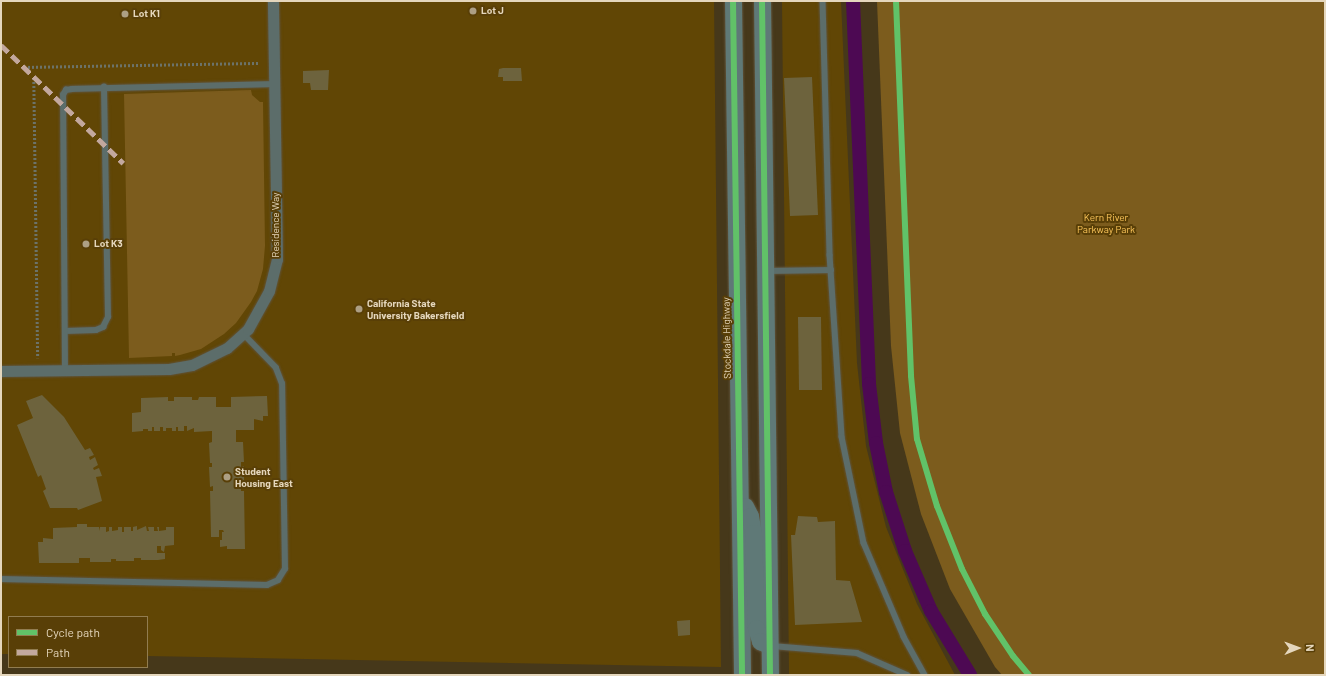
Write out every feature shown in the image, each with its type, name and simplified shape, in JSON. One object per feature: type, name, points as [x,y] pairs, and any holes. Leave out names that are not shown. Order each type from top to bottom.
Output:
[{"type":"main road","name":"Stockdale Highway","points":[[733,1],[742,675]]},
{"type":"main road","points":[[762,1],[770,675]]},
{"type":"main road","points":[[739,495],[750,516],[753,533],[756,633],[760,641],[770,646]]},
{"type":"street","name":"Residence Way","points":[[1,371],[170,369],[192,365],[227,348],[243,334],[259,311],[269,291],[277,259],[273,1]]},
{"type":"lane","points":[[823,1],[831,270],[842,437],[864,543],[904,637],[925,675]]},
{"type":"lane","points":[[65,371],[63,95],[66,90],[104,87],[274,84]]},
{"type":"lane","points":[[65,331],[96,330],[103,327],[108,317],[104,87]]},
{"type":"lane","points":[[765,271],[831,270]]},
{"type":"lane","points":[[1,579],[267,585],[278,580],[285,569],[282,384],[276,368],[243,334]]},
{"type":"lane","points":[[770,646],[857,653],[907,675]]},
{"type":"path","points":[[24,68],[258,63]]},
{"type":"path","points":[[34,78],[38,358]]},
{"type":"shaded area","name":"California State University Bakersfield","points":[[1,1],[714,1],[721,667],[148,656],[148,616],[8,616],[8,654],[1,654]]},
{"type":"shaded area","points":[[782,1],[841,1],[857,363],[866,446],[886,527],[917,604],[955,675],[789,674]]},
{"type":"green space","name":"Kern River Parkway Park","points":[[877,1],[1325,1],[1325,675],[1002,675],[995,667],[950,589],[921,514],[900,433],[891,346]]},
{"type":"green space","points":[[251,90],[252,95],[260,102],[263,102],[265,246],[263,269],[257,291],[236,323],[224,334],[201,349],[175,356],[175,353],[172,353],[172,356],[129,358],[124,94]]},
{"type":"building","points":[[521,68],[522,81],[503,81],[503,77],[498,77],[499,69]]},
{"type":"building","points":[[329,70],[328,90],[311,90],[310,83],[303,83],[303,71]]},
{"type":"building","points":[[812,77],[818,215],[790,216],[784,78]]},
{"type":"building","points":[[798,317],[821,317],[822,390],[799,390]]},
{"type":"building","points":[[42,395],[64,417],[85,450],[90,448],[94,455],[89,457],[90,460],[95,457],[98,465],[93,468],[94,470],[99,468],[102,476],[96,477],[102,501],[78,510],[77,508],[50,508],[43,491],[46,489],[41,475],[38,477],[17,425],[33,418],[26,401]]},
{"type":"building","name":"Student Housing East","points":[[267,396],[268,416],[263,416],[263,421],[254,419],[254,430],[236,430],[236,442],[243,442],[244,462],[241,462],[241,467],[244,466],[244,486],[241,486],[241,491],[244,491],[245,549],[227,549],[227,546],[220,547],[222,532],[224,532],[223,530],[219,530],[219,537],[211,537],[210,491],[213,491],[213,486],[210,487],[209,467],[212,467],[212,463],[210,463],[209,443],[212,442],[212,431],[194,432],[194,428],[187,431],[187,426],[184,426],[184,431],[178,431],[178,427],[176,427],[176,431],[172,431],[172,428],[166,428],[166,431],[163,431],[163,427],[160,427],[160,431],[154,431],[154,427],[152,427],[152,431],[143,429],[143,431],[132,432],[132,413],[141,412],[141,398],[168,397],[168,401],[174,401],[174,397],[192,397],[192,400],[198,400],[199,397],[216,397],[216,407],[231,407],[231,397]]},
{"type":"building","points":[[798,516],[817,517],[818,522],[835,521],[836,580],[850,581],[862,622],[795,625],[791,535],[795,535]]},
{"type":"building","points":[[77,524],[87,524],[87,527],[99,527],[99,531],[100,527],[106,527],[106,532],[109,531],[109,527],[112,527],[112,531],[118,530],[118,527],[122,527],[122,532],[124,532],[124,527],[131,527],[131,531],[133,531],[133,527],[137,526],[137,530],[146,526],[147,531],[149,531],[148,527],[154,527],[154,531],[158,531],[157,527],[159,527],[159,531],[166,530],[166,527],[174,527],[174,545],[165,546],[164,552],[161,550],[161,546],[157,546],[157,553],[165,553],[165,559],[158,560],[141,560],[141,558],[134,558],[134,561],[116,561],[116,559],[111,559],[111,562],[90,562],[90,558],[79,558],[79,563],[39,563],[38,542],[43,542],[43,538],[53,539],[53,528],[77,527]]},
{"type":"building","points":[[690,620],[690,635],[678,636],[677,621]]},
{"type":"waterway","points":[[853,1],[869,384],[876,443],[886,492],[905,551],[931,611],[970,675]]},
{"type":"marked path","points":[[1,45],[123,163]]},
{"type":"cycle path","points":[[733,1],[742,675]]},
{"type":"cycle path","points":[[762,1],[770,675]]},
{"type":"cycle path","points":[[896,1],[911,376],[917,439],[937,506],[962,569],[985,614],[1013,656],[1029,675]]},
{"type":"place","name":"Lot J","points":[[473,11]]},
{"type":"place","name":"Lot K1","points":[[125,14]]},
{"type":"place","name":"Lot K3","points":[[86,244]]},
{"type":"place","name":"California State University Bakersfield","points":[[359,309]]},
{"type":"place","name":"Student Housing East","points":[[227,477]]}]
